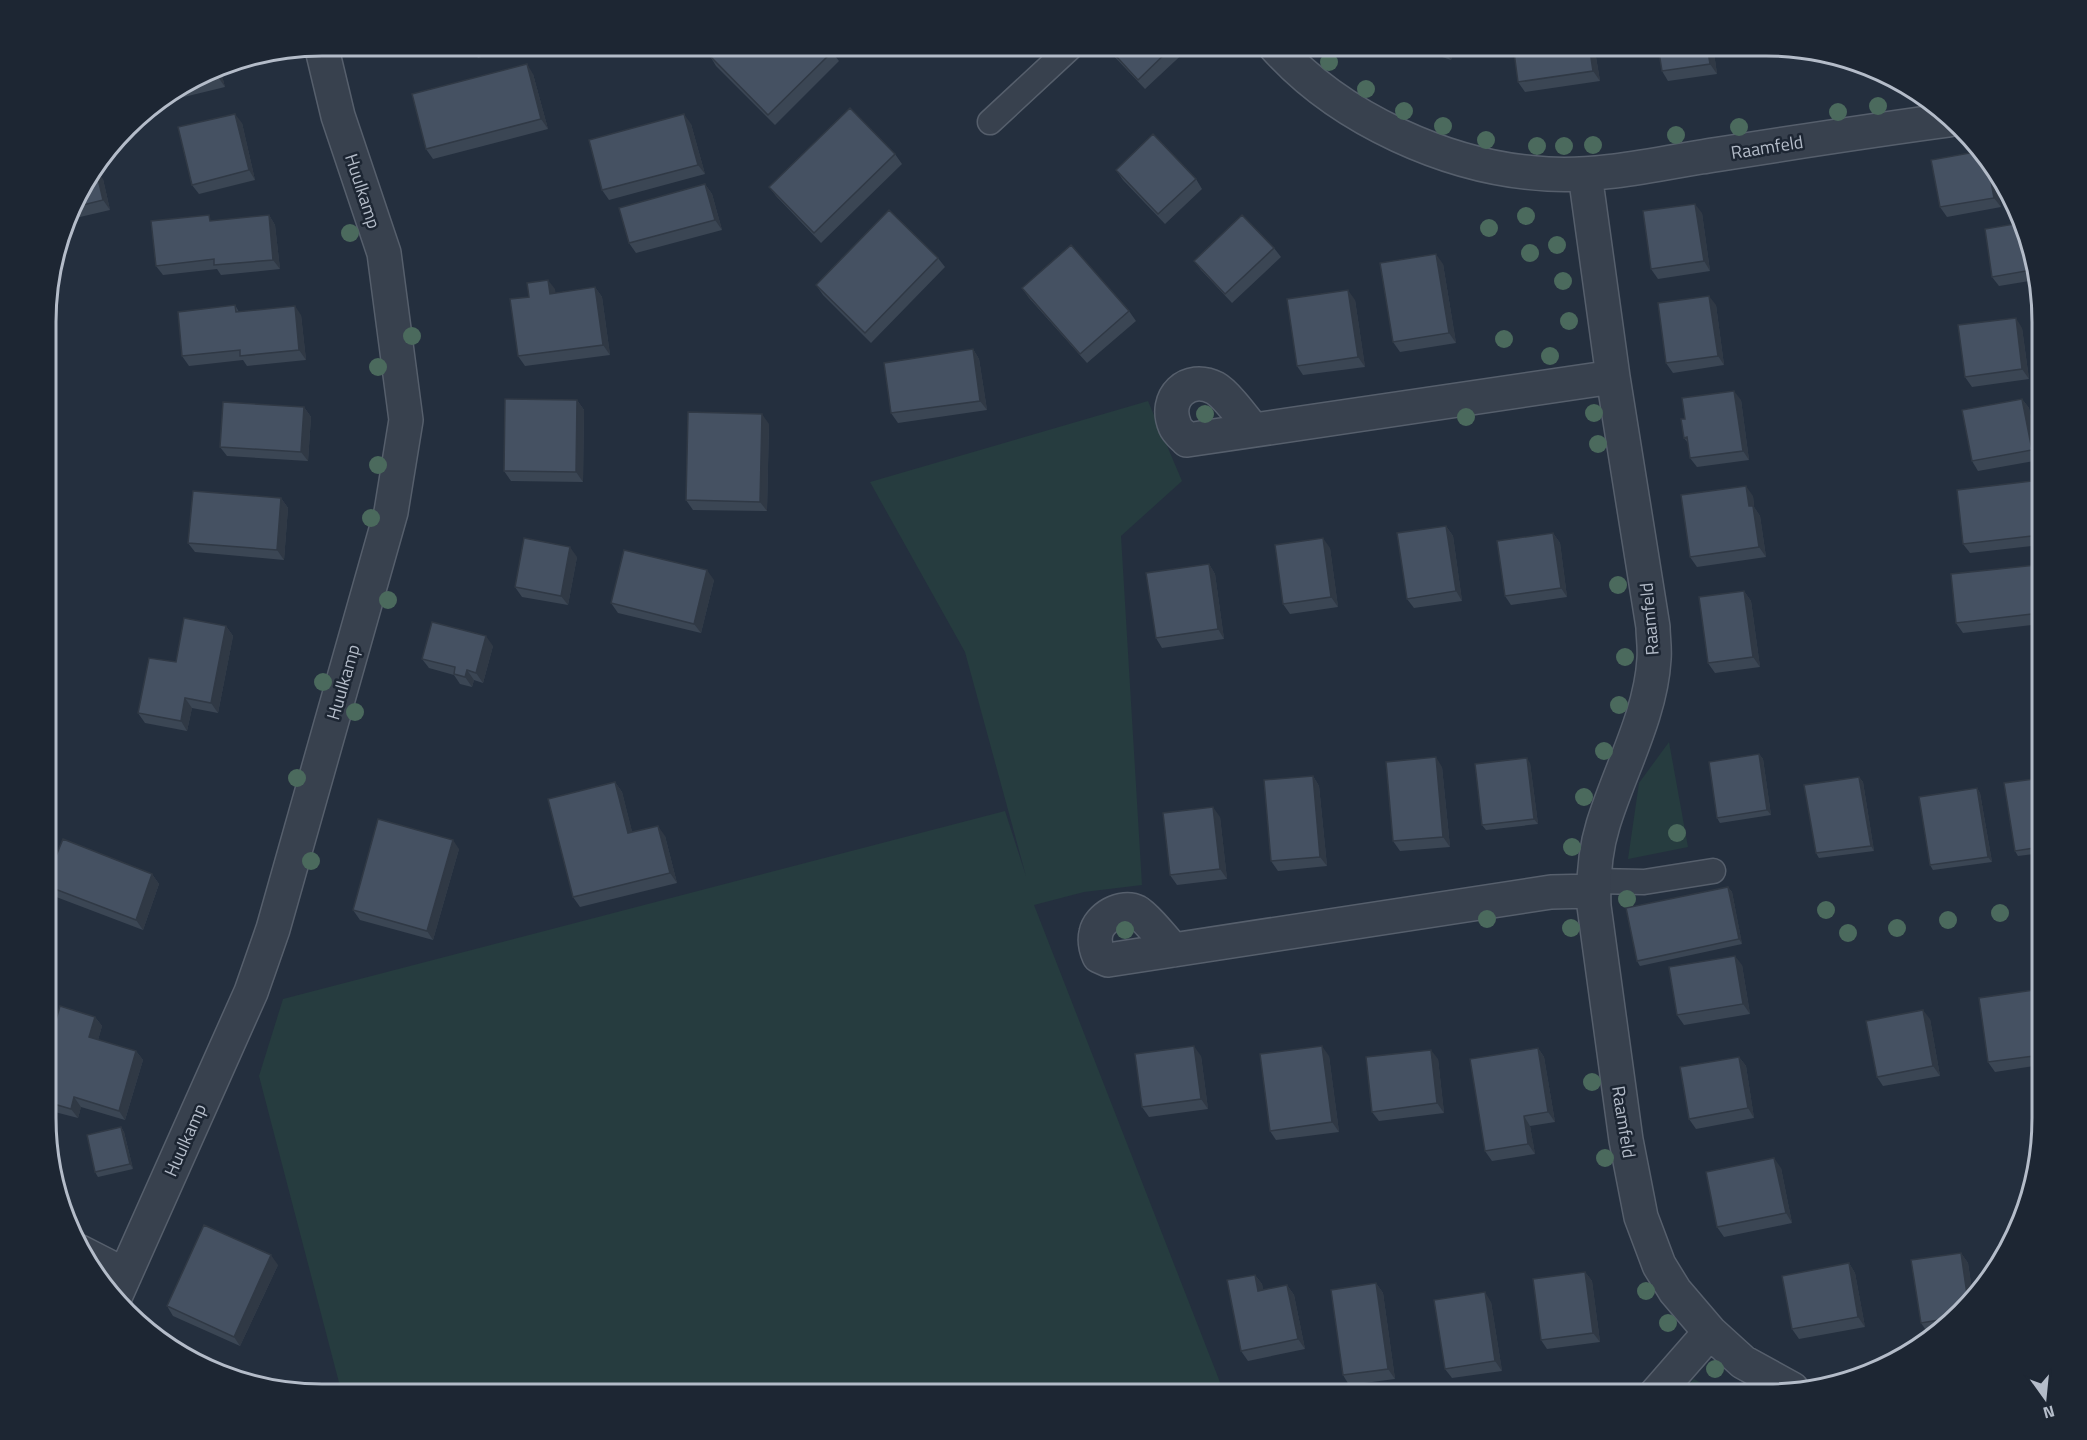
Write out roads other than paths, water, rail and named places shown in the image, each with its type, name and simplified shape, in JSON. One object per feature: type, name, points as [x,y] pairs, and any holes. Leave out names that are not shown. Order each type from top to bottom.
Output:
[{"type":"street","name":"Huulkamp","points":[[120,1285],[251,992],[270,939],[391,512],[406,420],[384,253],[338,116],[324,56]]},
{"type":"street","name":"Raamfeld","points":[[1284,56],[1330,97],[1371,122],[1441,152],[1482,165],[1537,173],[1585,174],[1941,121]]},
{"type":"street","name":"Raamfeld","points":[[1585,174],[1613,377],[1653,627],[1654,660],[1645,705],[1602,826],[1595,859],[1593,886],[1597,935],[1626,1140],[1641,1217],[1659,1265],[1675,1291],[1710,1332],[1743,1362],[1783,1384]]},
{"type":"street","points":[[1253,430],[1613,377]]},
{"type":"street","points":[[1173,950],[1593,886]]},
{"type":"street","points":[[104,1272],[120,1285]]},
{"type":"street","points":[[1664,1384],[1710,1332]]},
{"type":"lane","points":[[990,122],[1062,56]]},
{"type":"lane","points":[[1593,886],[1644,882],[1713,871]]}]
